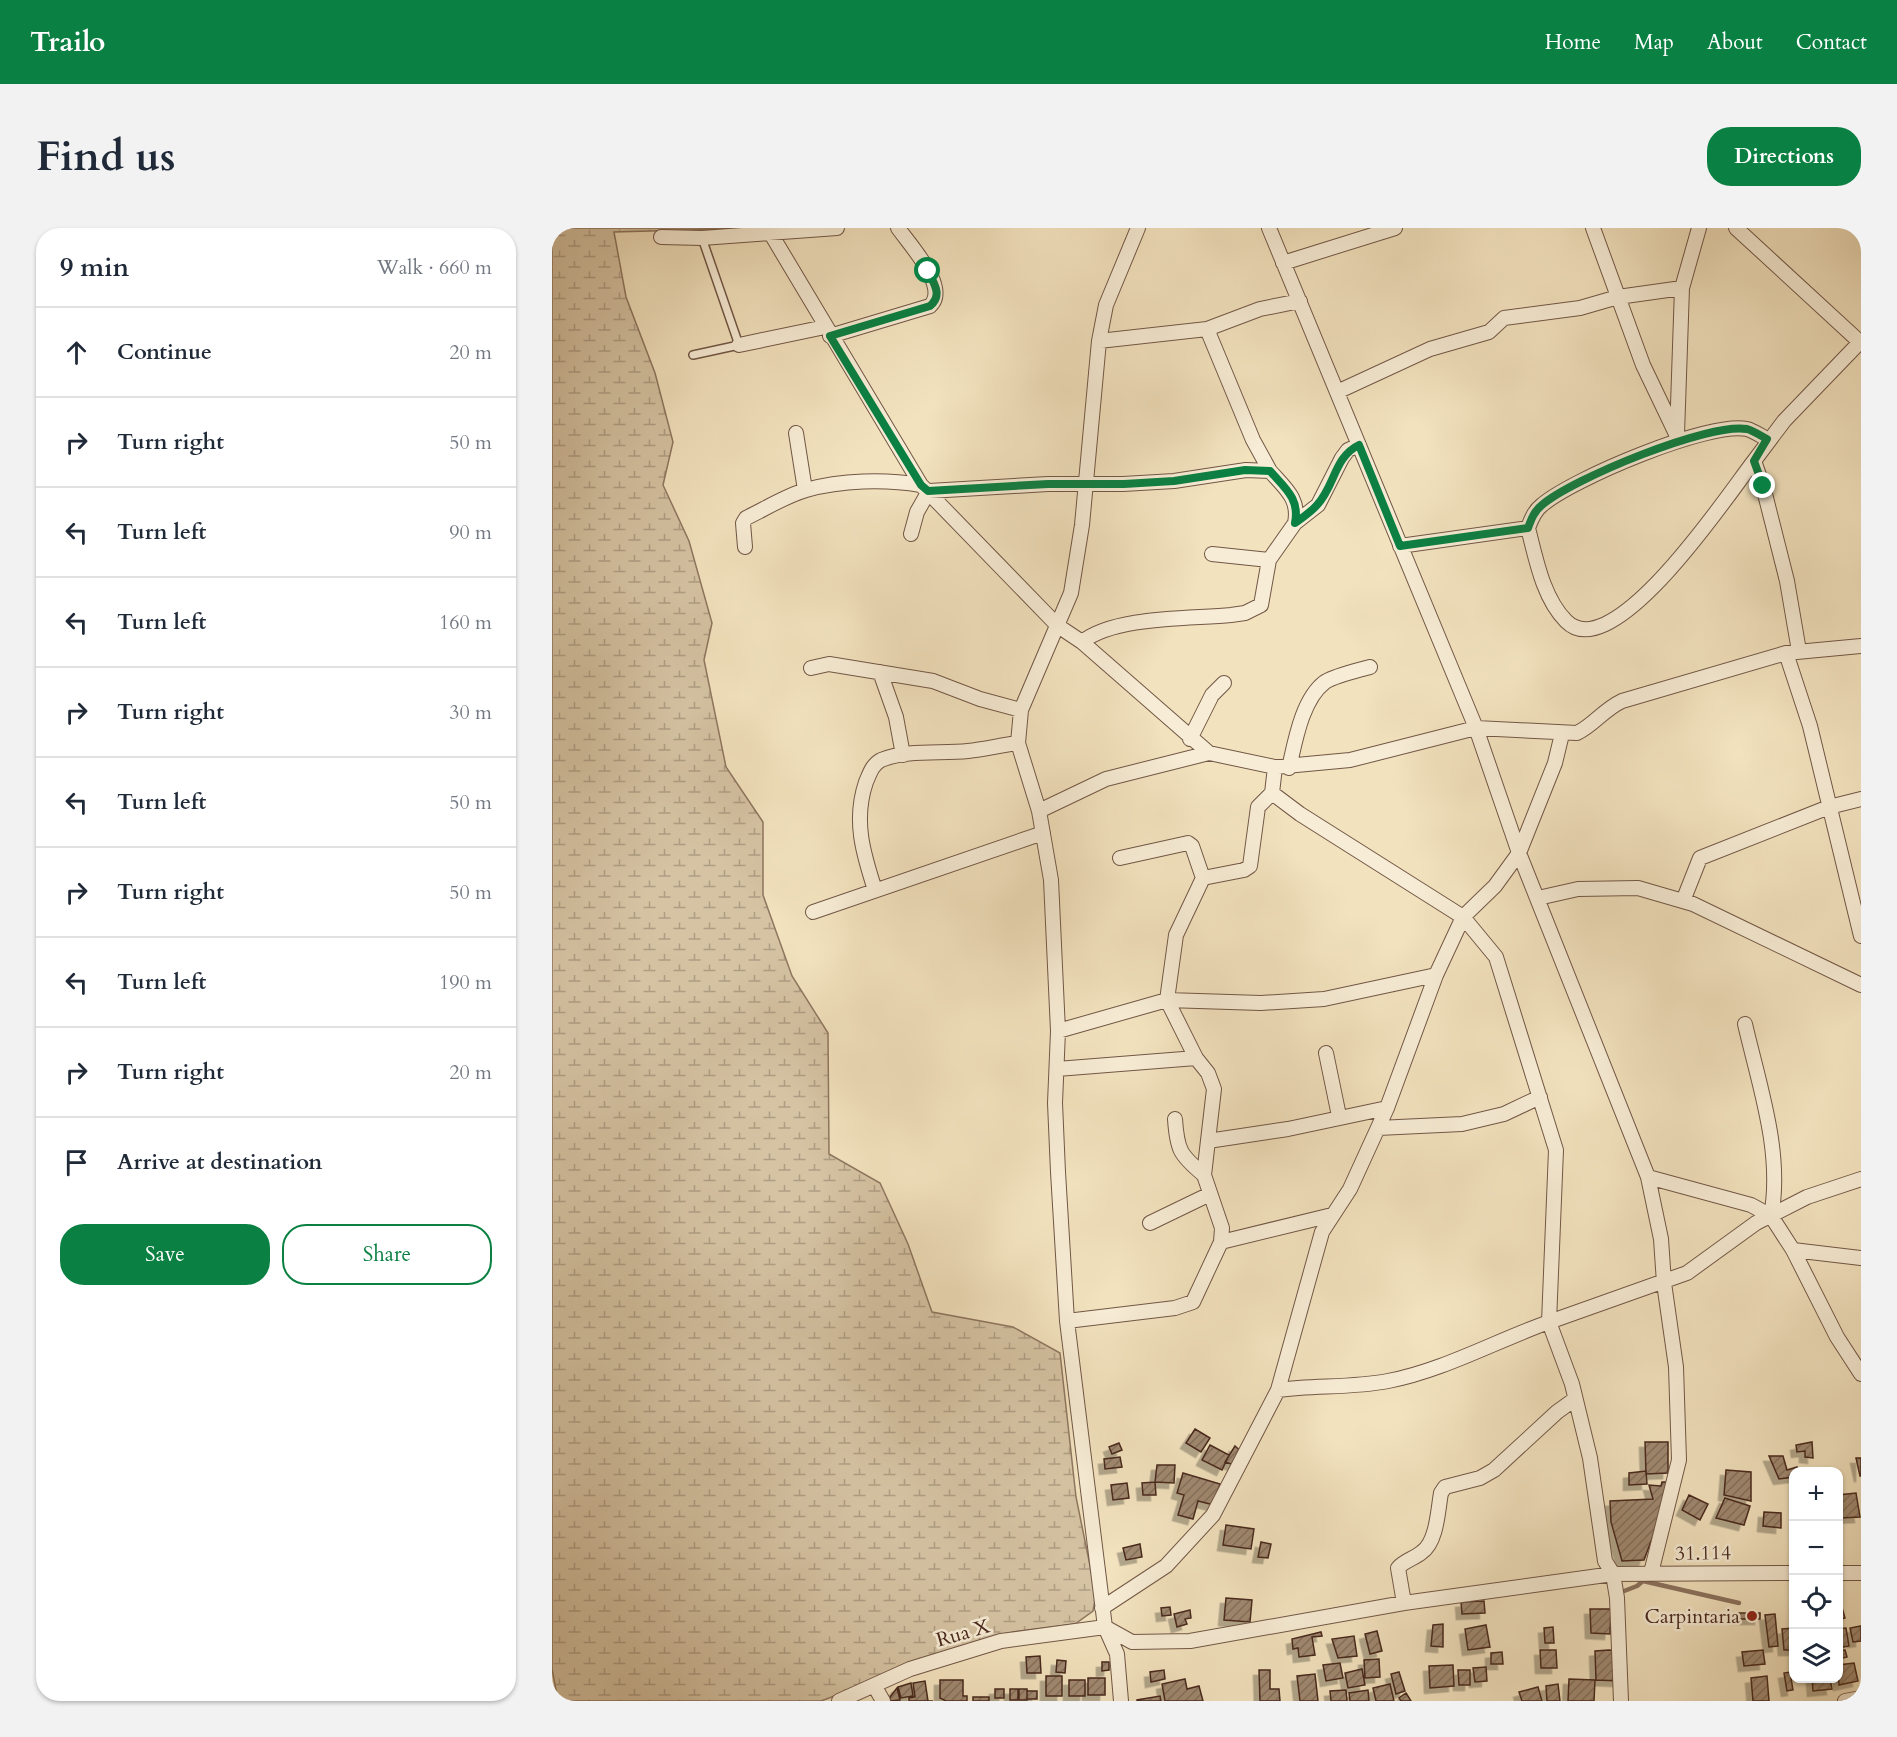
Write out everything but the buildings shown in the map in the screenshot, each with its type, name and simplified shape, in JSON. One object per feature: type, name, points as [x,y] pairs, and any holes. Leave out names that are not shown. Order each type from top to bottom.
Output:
[{"type":"street","points":[[661,237],[702,238],[837,228]]},
{"type":"street","points":[[739,345],[828,331],[930,306],[936,301],[938,292],[928,271],[898,228]]},
{"type":"street","points":[[1120,1701],[1117,1654],[1105,1627],[1102,1608],[1067,1321],[1058,1172],[1059,1031],[1051,880],[1039,811],[1018,743],[1021,710],[1071,593],[1082,525],[1099,341],[1106,305],[1138,228]]},
{"type":"street","points":[[1269,228],[1476,728],[1520,852],[1648,1177],[1661,1239],[1664,1282],[1676,1366],[1678,1460],[1651,1573]]},
{"type":"street","points":[[1283,263],[1395,228]]},
{"type":"street","points":[[1593,228],[1643,365],[1677,439]]},
{"type":"street","points":[[1677,439],[1682,288],[1699,228]]},
{"type":"street","points":[[1736,228],[1860,342],[1767,439],[1754,461],[1646,596],[1602,628],[1583,629],[1567,622],[1539,572],[1528,528],[1540,506],[1591,475],[1677,439],[1731,429],[1748,429],[1767,439]]},
{"type":"street","points":[[771,234],[925,488],[1058,626],[1082,642],[1190,739],[1209,753],[1289,768],[1350,760],[1476,728],[1577,733],[1587,729],[1605,709],[1622,701],[1731,667],[1792,652],[1861,646]]},
{"type":"street","points":[[1337,392],[1430,349],[1489,332],[1504,318],[1580,308],[1618,297],[1682,288]]},
{"type":"street","points":[[1099,341],[1207,329],[1252,311],[1300,301]]},
{"type":"street","points":[[1207,329],[1253,440],[1270,471],[1293,497],[1297,512],[1295,523]]},
{"type":"street","points":[[796,433],[805,490]]},
{"type":"street","points":[[1082,642],[1100,632],[1141,623],[1245,613],[1261,604],[1269,560],[1295,523],[1318,505],[1348,450],[1359,445]]},
{"type":"street","points":[[1754,461],[1763,486],[1787,582],[1792,652],[1829,807],[1859,914],[1861,936]]},
{"type":"street","points":[[745,548],[743,523],[746,518],[805,490],[846,483],[904,482],[925,488],[1084,484],[1174,481],[1245,470],[1270,471]]},
{"type":"street","points":[[911,534],[925,488]]},
{"type":"street","points":[[1400,546],[1528,528]]},
{"type":"street","points":[[1212,554],[1269,560]]},
{"type":"street","points":[[811,668],[829,664],[933,681],[980,699],[1021,710]]},
{"type":"street","points":[[1289,768],[1297,729],[1307,706],[1325,683],[1370,667]]},
{"type":"street","points":[[880,672],[896,717],[903,755]]},
{"type":"street","points":[[1190,739],[1212,695],[1224,683]]},
{"type":"street","points":[[1102,1608],[1166,1566],[1213,1515],[1278,1390],[1322,1232],[1350,1190],[1387,1108],[1436,975],[1463,917],[1495,886],[1520,852],[1552,772],[1562,734]]},
{"type":"street","points":[[875,890],[861,838],[860,807],[872,767],[881,760],[903,755],[968,751],[1018,743]]},
{"type":"street","points":[[1039,811],[1106,779],[1209,753]]},
{"type":"street","points":[[1203,878],[1244,870],[1250,866],[1258,807],[1272,793],[1275,767]]},
{"type":"street","points":[[1272,793],[1300,814],[1463,917],[1496,957],[1556,1150],[1549,1323],[1575,1399],[1590,1458],[1605,1561],[1613,1574],[1617,1598],[1621,1701]]},
{"type":"street","points":[[1683,901],[1700,858],[1829,807],[1861,799]]},
{"type":"street","points":[[813,912],[1043,833]]},
{"type":"street","points":[[1067,1321],[1175,1308],[1193,1302],[1221,1242],[1222,1228],[1204,1175],[1214,1089],[1208,1073],[1196,1058],[1167,1000],[1176,935],[1203,878],[1192,846],[1188,843],[1120,858]]},
{"type":"street","points":[[1538,898],[1578,889],[1638,888],[1683,901],[1861,985]]},
{"type":"street","points":[[1059,1031],[1167,1000],[1261,1003],[1324,999],[1436,975]]},
{"type":"street","points":[[1745,1024],[1769,1133],[1775,1189],[1771,1216]]},
{"type":"street","points":[[1326,1053],[1339,1116]]},
{"type":"street","points":[[1057,1069],[1196,1058]]},
{"type":"street","points":[[1378,1128],[1462,1124],[1504,1114],[1540,1097]]},
{"type":"street","points":[[1208,1141],[1288,1129],[1339,1116],[1387,1108]]},
{"type":"street","points":[[1175,1119],[1179,1150],[1183,1159],[1204,1175]]},
{"type":"street","points":[[1648,1177],[1751,1205],[1771,1216],[1793,1250],[1837,1337],[1861,1374]]},
{"type":"street","points":[[1278,1390],[1389,1381],[1484,1350],[1510,1336],[1686,1274],[1722,1250],[1756,1222],[1808,1197],[1861,1179]]},
{"type":"street","points":[[1150,1223],[1210,1194]]},
{"type":"street","points":[[1221,1242],[1332,1215]]},
{"type":"street","points":[[1793,1250],[1861,1258]]},
{"type":"street","points":[[1404,1603],[1398,1568],[1405,1560],[1424,1552],[1429,1544],[1441,1493],[1445,1487],[1480,1478],[1494,1470],[1557,1412],[1575,1399]]},
{"type":"street","name":"31.114","points":[[1105,1627],[1132,1642],[1190,1641],[1404,1603],[1613,1574],[1789,1573]]},
{"type":"street","points":[[1843,1573],[1861,1574]]},
{"type":"street","name":"Rua X","points":[[839,1701],[875,1687],[910,1669],[1001,1641],[1105,1627]]},
{"type":"street","points":[[875,1687],[883,1701]]},
{"type":"street","points":[[1845,1701],[1861,1698]]},
{"type":"lane","points":[[693,355],[739,345],[702,238]]},
{"type":"green space","points":[[552,228],[757,228],[614,232],[626,297],[655,373],[673,442],[663,485],[689,541],[712,623],[704,660],[726,767],[763,822],[763,895],[792,976],[828,1033],[829,1154],[880,1183],[908,1244],[932,1312],[1013,1327],[1060,1353],[1076,1497],[1096,1595],[1093,1611],[1075,1624],[1013,1632],[900,1666],[872,1682],[821,1701],[558,1701],[552,1669]]},
{"type":"waterway","points":[[1619,1593],[1643,1581],[1739,1603]]},
{"type":"place","name":"Carpintaria","points":[[1752,1616]]},
{"type":"route","points":[[928,271],[938,292],[936,301],[930,306],[830,336],[921,485],[928,491],[1048,484],[1124,484],[1174,481],[1245,470],[1270,471],[1293,497],[1297,512],[1295,523],[1318,505],[1342,458],[1348,450],[1359,445],[1400,546],[1528,528],[1540,506],[1591,475],[1677,442],[1731,429],[1748,429],[1767,439],[1754,461],[1763,486]]}]
